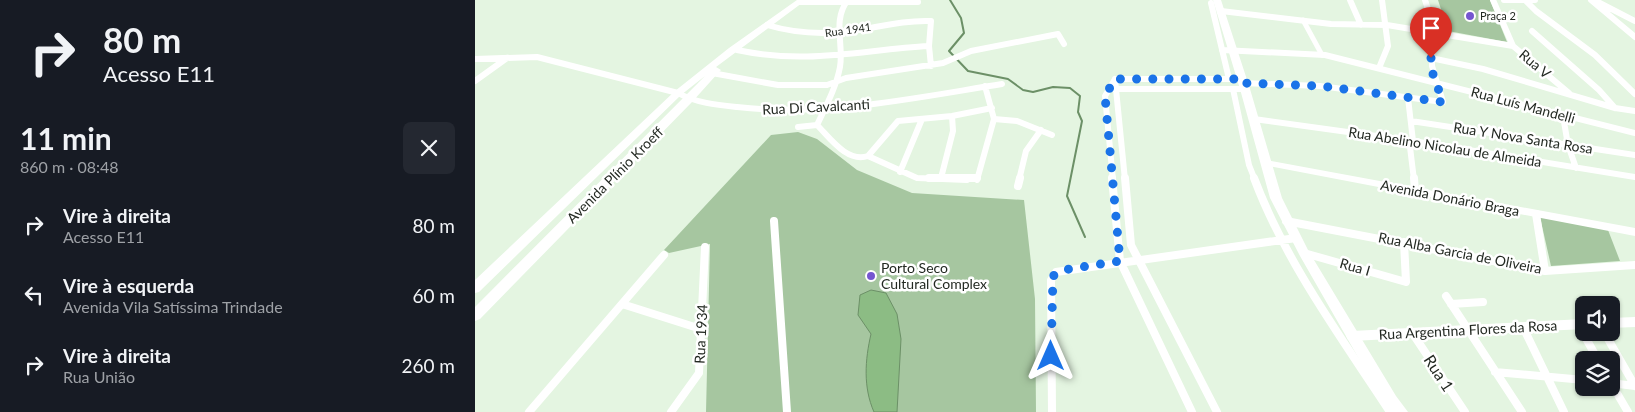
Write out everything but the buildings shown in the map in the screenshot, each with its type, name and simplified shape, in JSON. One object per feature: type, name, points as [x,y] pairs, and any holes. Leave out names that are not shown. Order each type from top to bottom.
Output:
[{"type":"main road","name":"Avenida Plínio Kroeff","points":[[475,288],[678,93],[753,34],[801,1]]},
{"type":"main road","points":[[1214,2],[1221,12],[1227,50],[1244,84],[1272,188],[1286,221],[1391,401],[1401,412]]},
{"type":"main road","name":"Avenida Plínio Kroeff","points":[[475,314],[689,100],[712,73],[753,34]]},
{"type":"street","points":[[1350,0],[1361,25]]},
{"type":"street","points":[[1379,68],[1388,46],[1387,25],[1382,0]]},
{"type":"street","points":[[1217,412],[1137,259],[1128,233],[1112,90],[1115,79],[1227,79],[1244,84],[1321,86],[1443,102],[1435,82],[1431,58],[1435,32],[1431,10],[1425,0]]},
{"type":"street","name":"Rua V","points":[[1493,0],[1513,46],[1571,95]]},
{"type":"street","points":[[1504,0],[1535,0]]},
{"type":"street","points":[[1525,0],[1536,12],[1595,55],[1635,94]]},
{"type":"street","points":[[1593,0],[1635,21]]},
{"type":"street","points":[[1593,0],[1635,37]]},
{"type":"street","points":[[801,1],[918,2]]},
{"type":"street","points":[[817,125],[836,83],[841,56],[838,33],[843,6],[847,1]]},
{"type":"street","points":[[1214,2],[1227,50],[1227,79],[1249,165],[1262,199],[1305,284],[1390,412]]},
{"type":"street","points":[[1221,12],[1361,25],[1387,25],[1513,46]]},
{"type":"street","name":"Rua 1941","points":[[767,25],[787,32],[838,33],[884,24],[931,20],[929,46]]},
{"type":"street","points":[[1303,20],[1322,55]]},
{"type":"street","points":[[1532,31],[1599,90],[1615,108]]},
{"type":"street","points":[[712,73],[778,85],[827,85],[846,78],[931,66],[971,51],[1058,34],[1064,44]]},
{"type":"street","points":[[737,50],[763,57],[788,60],[929,46],[931,66]]},
{"type":"street","name":"Rua Luís Mandelli","points":[[1227,50],[1322,55],[1635,133]]},
{"type":"street","points":[[475,59],[537,57],[678,93],[689,100]]},
{"type":"street","points":[[475,81],[507,58]]},
{"type":"street","points":[[1431,58],[1483,69],[1615,108],[1635,111]]},
{"type":"street","name":"Rua Di Cavalcanti","points":[[689,100],[766,112],[848,108],[1002,84]]},
{"type":"street","points":[[1192,412],[1120,261],[1105,96],[1112,90],[1231,89],[1244,84]]},
{"type":"street","points":[[817,125],[855,159],[865,158],[917,178],[977,180],[994,119],[985,86]]},
{"type":"street","points":[[1407,98],[1413,141],[1410,147],[1415,191]]},
{"type":"street","points":[[865,158],[898,122],[952,116],[992,108]]},
{"type":"street","points":[[941,178],[953,131],[952,116]]},
{"type":"street","points":[[1563,116],[1568,145],[1576,168]]},
{"type":"street","points":[[900,172],[922,119]]},
{"type":"street","points":[[994,119],[1017,121],[1052,135]]},
{"type":"street","name":"Rua Abelino Nicolau de Almeida","points":[[1254,119],[1413,141],[1635,177]]},
{"type":"street","name":"Rua Y Nova Santa Rosa","points":[[1411,121],[1635,155]]},
{"type":"street","points":[[798,128],[817,125]]},
{"type":"street","points":[[1018,186],[1026,151],[1041,130]]},
{"type":"street","points":[[1249,165],[1266,163]]},
{"type":"street","name":"Avenida Donário Braga","points":[[1266,163],[1635,232]]},
{"type":"street","points":[[1536,214],[1545,271]]},
{"type":"street","points":[[774,221],[787,412]]},
{"type":"street","name":"Rua Alba Garcia de Oliveira","points":[[1286,221],[1404,242],[1545,271],[1635,265]]},
{"type":"street","points":[[1052,412],[1051,280],[1056,272],[1120,261],[1296,238]]},
{"type":"street","name":"Rua I","points":[[1304,253],[1406,282],[1404,242]]},
{"type":"street","name":"Rua 1934","points":[[671,412],[699,373],[705,247]]},
{"type":"street","points":[[529,412],[664,255]]},
{"type":"street","points":[[1483,302],[1448,300],[1522,412]]},
{"type":"street","points":[[622,304],[701,329]]},
{"type":"street","points":[[1620,323],[1635,322]]},
{"type":"street","name":"Rua Argentina Flores da Rosa","points":[[1353,336],[1575,324]]},
{"type":"street","points":[[1523,327],[1544,374],[1564,412]]},
{"type":"street","name":"Rua 1","points":[[1413,334],[1465,412]]},
{"type":"street","points":[[1609,341],[1635,386]]},
{"type":"street","points":[[1495,372],[1544,374],[1575,379]]},
{"type":"street","points":[[1620,384],[1635,386]]},
{"type":"street","points":[[1619,396],[1628,412]]},
{"type":"shaded area","name":"Praça 2","points":[[1438,0],[1490,0],[1507,42],[1448,31]]},
{"type":"shaded area","name":"Porto Seco Cultural Complex","points":[[798,132],[817,139],[857,170],[912,193],[1024,200],[1035,299],[1036,412],[706,412],[710,244],[669,253],[664,250],[771,135]]},
{"type":"shaded area","points":[[1540,217],[1608,230],[1620,261],[1551,266]]},
{"type":"shaded area","points":[[871,290],[886,293],[897,314],[901,339],[897,412],[874,412],[870,403],[866,364],[871,334],[858,315],[860,295]]},
{"type":"waterway","points":[[950,0],[961,18],[964,33],[949,51],[968,71],[1008,79],[1023,90],[1033,92],[1053,87],[1070,88],[1080,96],[1078,112],[1082,121],[1067,196],[1085,237]]},
{"type":"place","name":"Praça 2","points":[[1470,16]]},
{"type":"place","name":"Porto Seco Cultural Complex","points":[[871,276]]},
{"type":"route","points":[[1051,356],[1051,280],[1053,276],[1056,272],[1063,270],[1120,261],[1105,96],[1109,86],[1115,79],[1242,79],[1243,83],[1321,86],[1443,102],[1433,74],[1431,58]]}]
